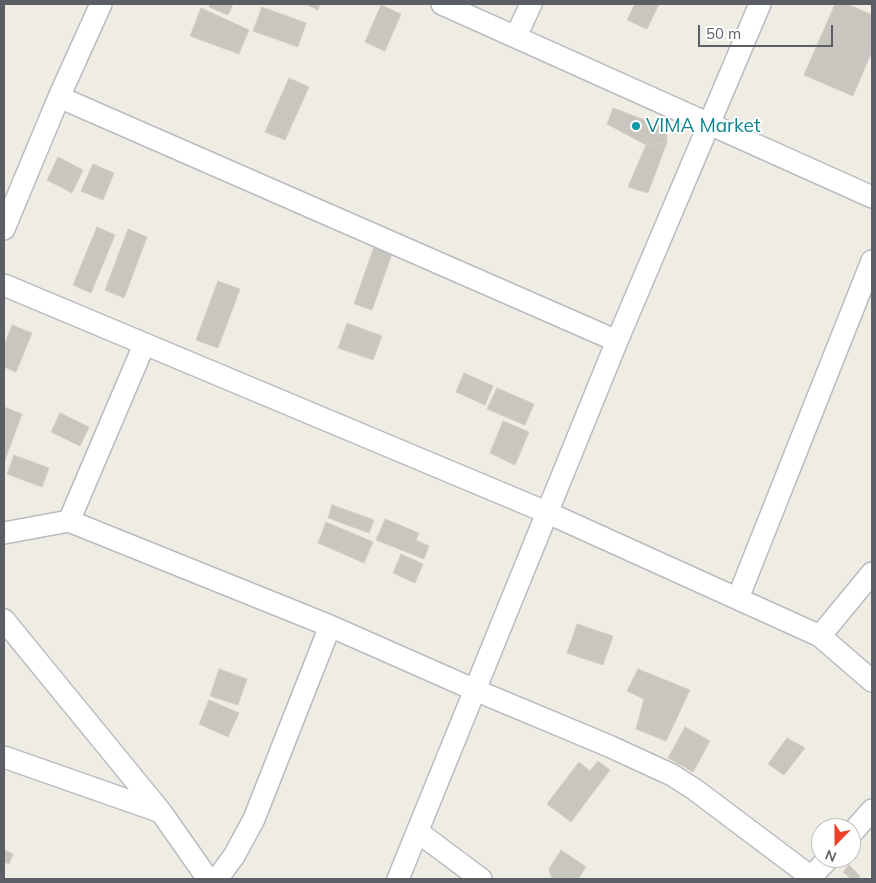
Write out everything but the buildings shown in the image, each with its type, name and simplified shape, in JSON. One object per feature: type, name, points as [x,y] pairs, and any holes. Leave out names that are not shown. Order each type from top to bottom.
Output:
[{"type":"street","points":[[4,229],[101,4]]},
{"type":"street","points":[[442,4],[872,197]]},
{"type":"street","points":[[516,36],[531,4]]},
{"type":"street","points":[[398,879],[546,512],[760,4]]},
{"type":"street","points":[[60,97],[617,341]]},
{"type":"street","points":[[738,598],[872,261]]},
{"type":"street","points":[[4,285],[546,512],[738,598],[820,636],[872,681]]},
{"type":"street","points":[[69,521],[144,345]]},
{"type":"street","points":[[4,533],[69,521],[330,626],[672,775],[694,789],[810,878],[820,868]]},
{"type":"street","points":[[820,636],[872,573]]},
{"type":"street","points":[[4,620],[161,812],[208,879]]},
{"type":"street","points":[[217,879],[234,856],[254,819],[330,626]]},
{"type":"street","points":[[4,757],[161,812]]},
{"type":"street","points":[[861,823],[872,810]]},
{"type":"street","points":[[418,832],[481,879]]},
{"type":"place","name":"VIMA Market","points":[[636,126]]}]
